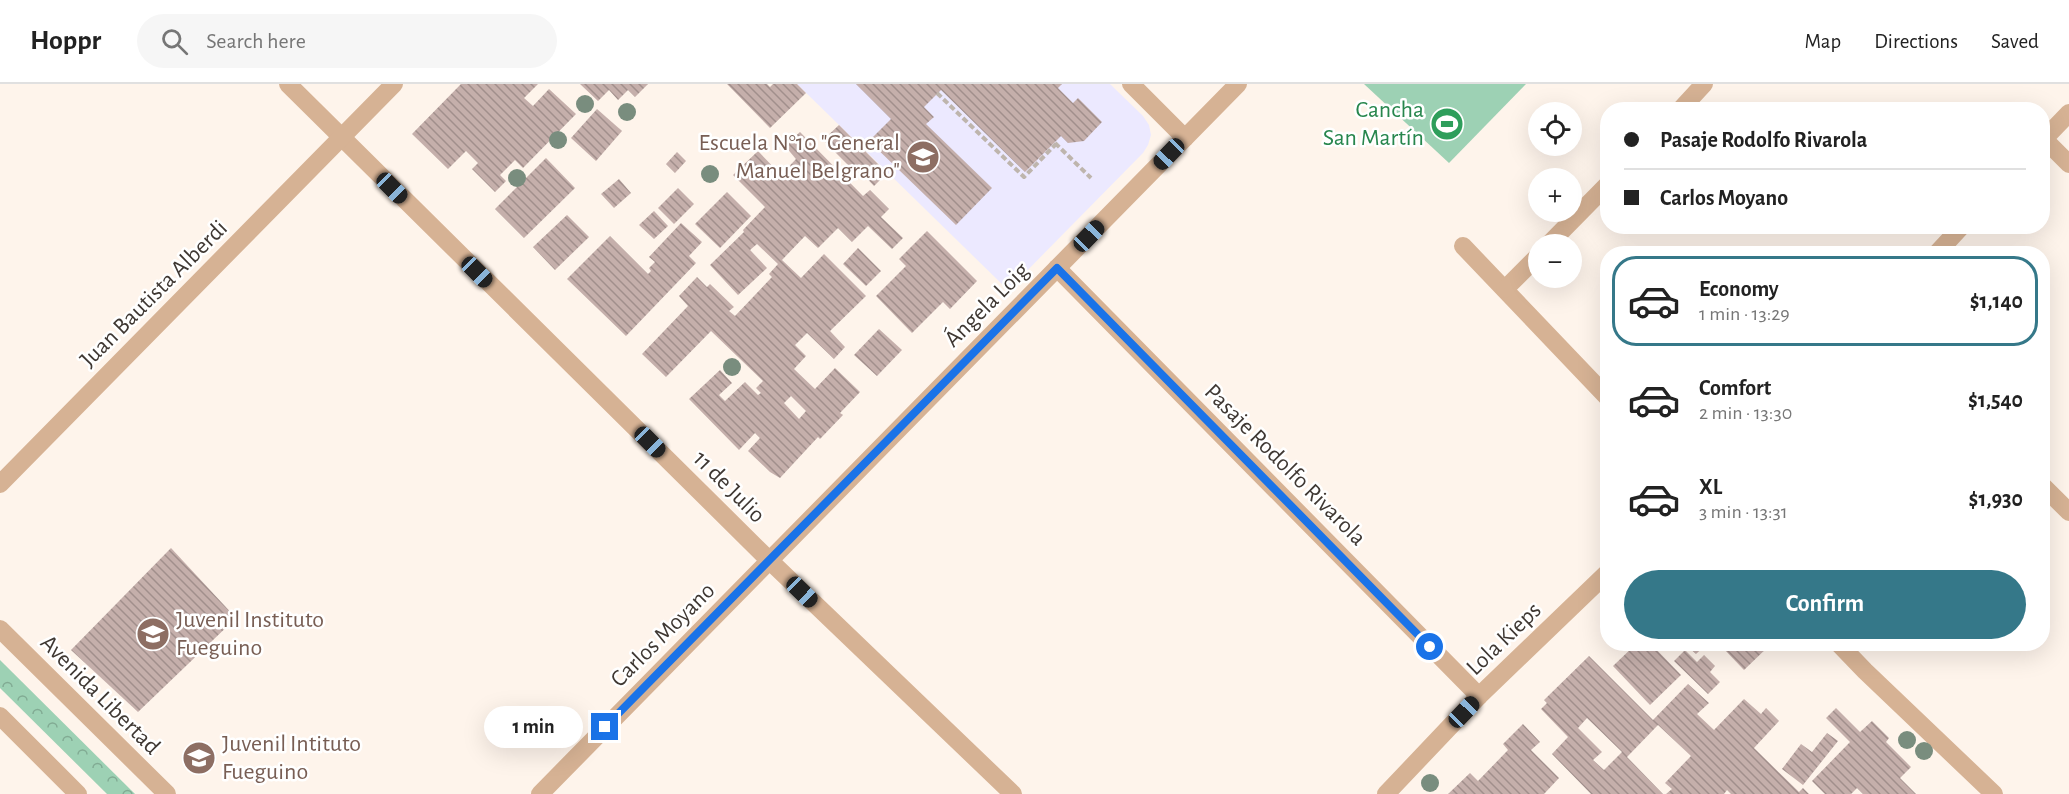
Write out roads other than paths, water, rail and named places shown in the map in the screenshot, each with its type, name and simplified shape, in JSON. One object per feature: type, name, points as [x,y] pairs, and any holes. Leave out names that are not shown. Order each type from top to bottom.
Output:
[{"type":"street","name":"11 de Julio","points":[[288,84],[770,561],[1013,794]]},
{"type":"street","name":"Juan Bautista Alberdi","points":[[0,484],[394,84]]},
{"type":"street","points":[[1131,84],[1185,138]]},
{"type":"street","name":"Ángela Loig","points":[[770,561],[1238,84]]},
{"type":"street","points":[[1687,102],[1704,84]]},
{"type":"street","points":[[2050,133],[2069,113]]},
{"type":"street","points":[[2050,146],[2069,164]]},
{"type":"street","points":[[1559,234],[1600,192]]},
{"type":"street","points":[[1943,246],[1955,234]]},
{"type":"street","points":[[1463,246],[1600,390]]},
{"type":"street","points":[[1505,289],[1528,266]]},
{"type":"street","name":"Pasaje Rodolfo Rivarola","points":[[1057,268],[1479,696]]},
{"type":"street","points":[[2050,493],[2069,512]]},
{"type":"street","name":"Carlos Moyano","points":[[540,794],[770,561]]},
{"type":"street","name":"Lola Kieps","points":[[1386,794],[1479,696],[1600,580]]},
{"type":"street","name":"Avenida Libertad","points":[[0,629],[167,794]]},
{"type":"street","points":[[1846,651],[1994,794]]},
{"type":"street","points":[[0,716],[78,794]]},
{"type":"place","name":"Cancha San Martín","points":[[1447,124]]},
{"type":"place","name":"Escuela N°10 \"General Manuel Belgrano\"","points":[[923,157]]},
{"type":"place","name":"Juvenil Instituto Fueguino","points":[[153,634]]},
{"type":"place","name":"Juvenil Intituto Fueguino","points":[[199,758]]}]
